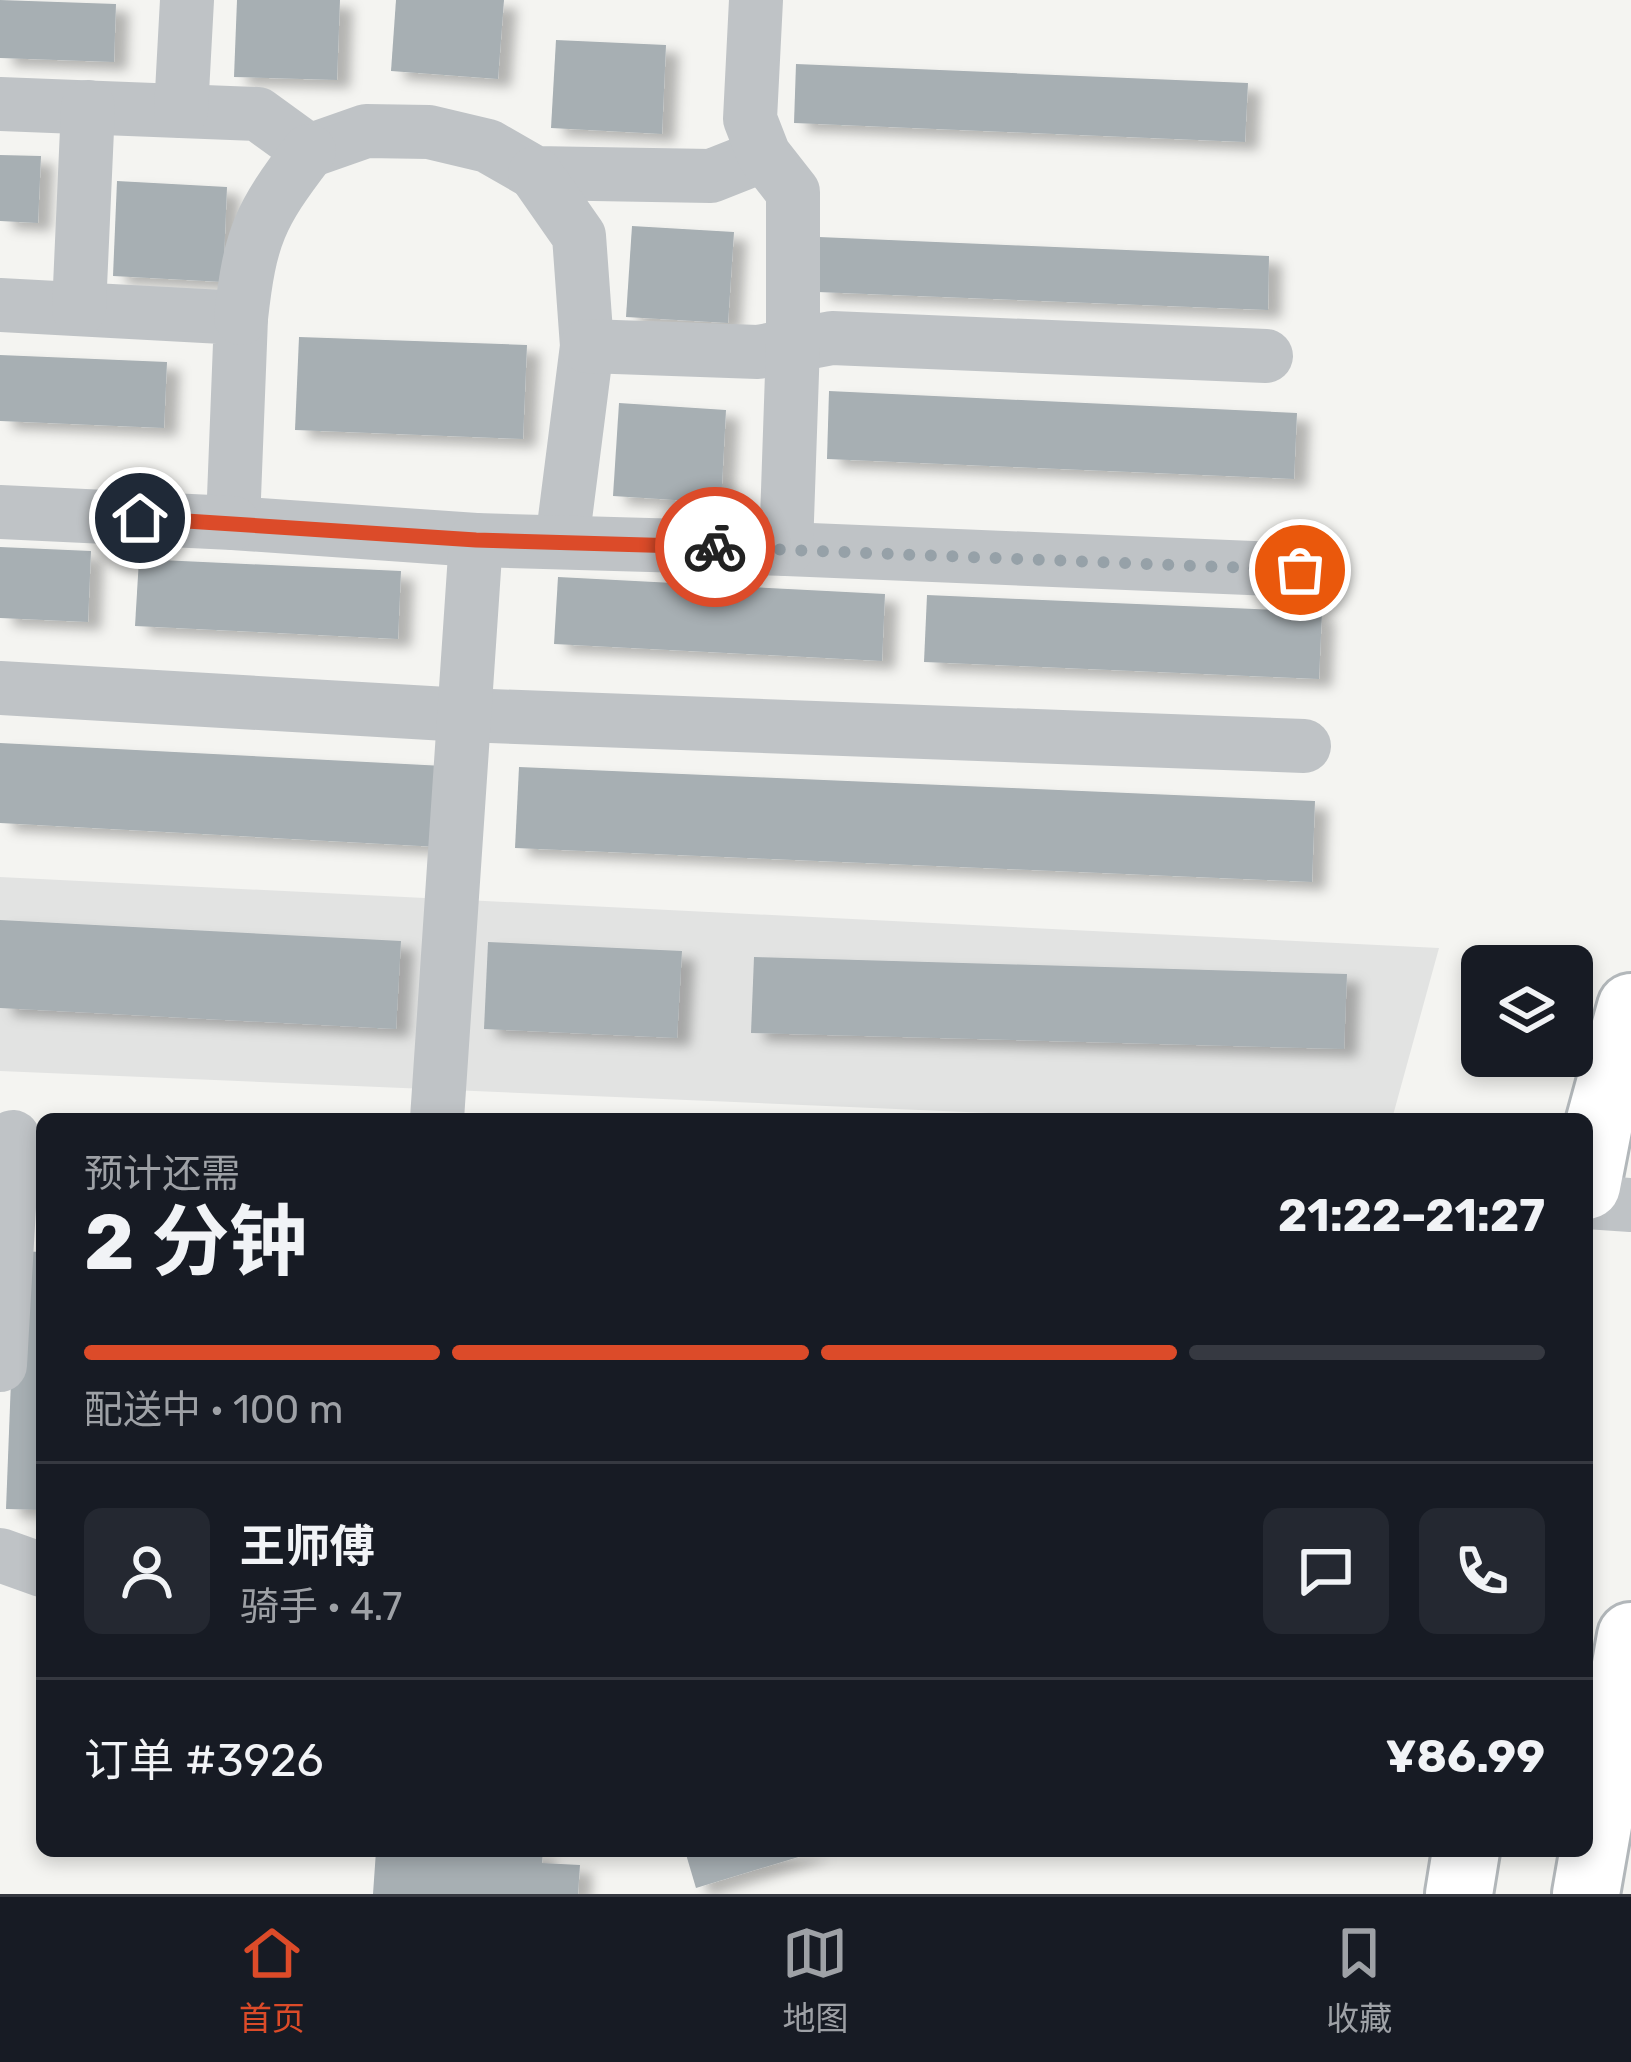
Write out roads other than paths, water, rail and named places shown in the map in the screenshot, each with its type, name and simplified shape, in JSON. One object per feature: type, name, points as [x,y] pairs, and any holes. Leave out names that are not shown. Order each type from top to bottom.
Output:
[{"type":"main road","points":[[1593,1152],[1631,1007]]},
{"type":"main road","points":[[1593,1854],[1631,1636]]},
{"type":"main road","points":[[1459,1894],[1465,1857]]},
{"type":"main road","points":[[1586,1894],[1592,1857]]},
{"type":"street","points":[[181,112],[188,0]]},
{"type":"street","points":[[756,0],[750,119],[764,155],[794,192],[786,549]]},
{"type":"street","points":[[0,104],[258,114],[309,151]]},
{"type":"street","points":[[79,309],[88,107]]},
{"type":"street","points":[[233,523],[248,255],[269,203],[309,151],[365,131],[429,132],[488,146],[536,173],[580,236],[587,346],[562,542]]},
{"type":"street","points":[[536,173],[711,176],[764,155]]},
{"type":"street","points":[[0,305],[241,318]]},
{"type":"street","points":[[587,346],[758,352],[832,338],[1266,356]]},
{"type":"street","points":[[0,512],[476,540],[1300,570]]},
{"type":"street","points":[[437,1113],[476,540]]},
{"type":"street","points":[[0,688],[464,715],[1304,746]]},
{"type":"street","points":[[0,1365],[18,1137]]},
{"type":"street","points":[[1593,1202],[1631,1205]]},
{"type":"street","points":[[0,1555],[36,1568]]}]
